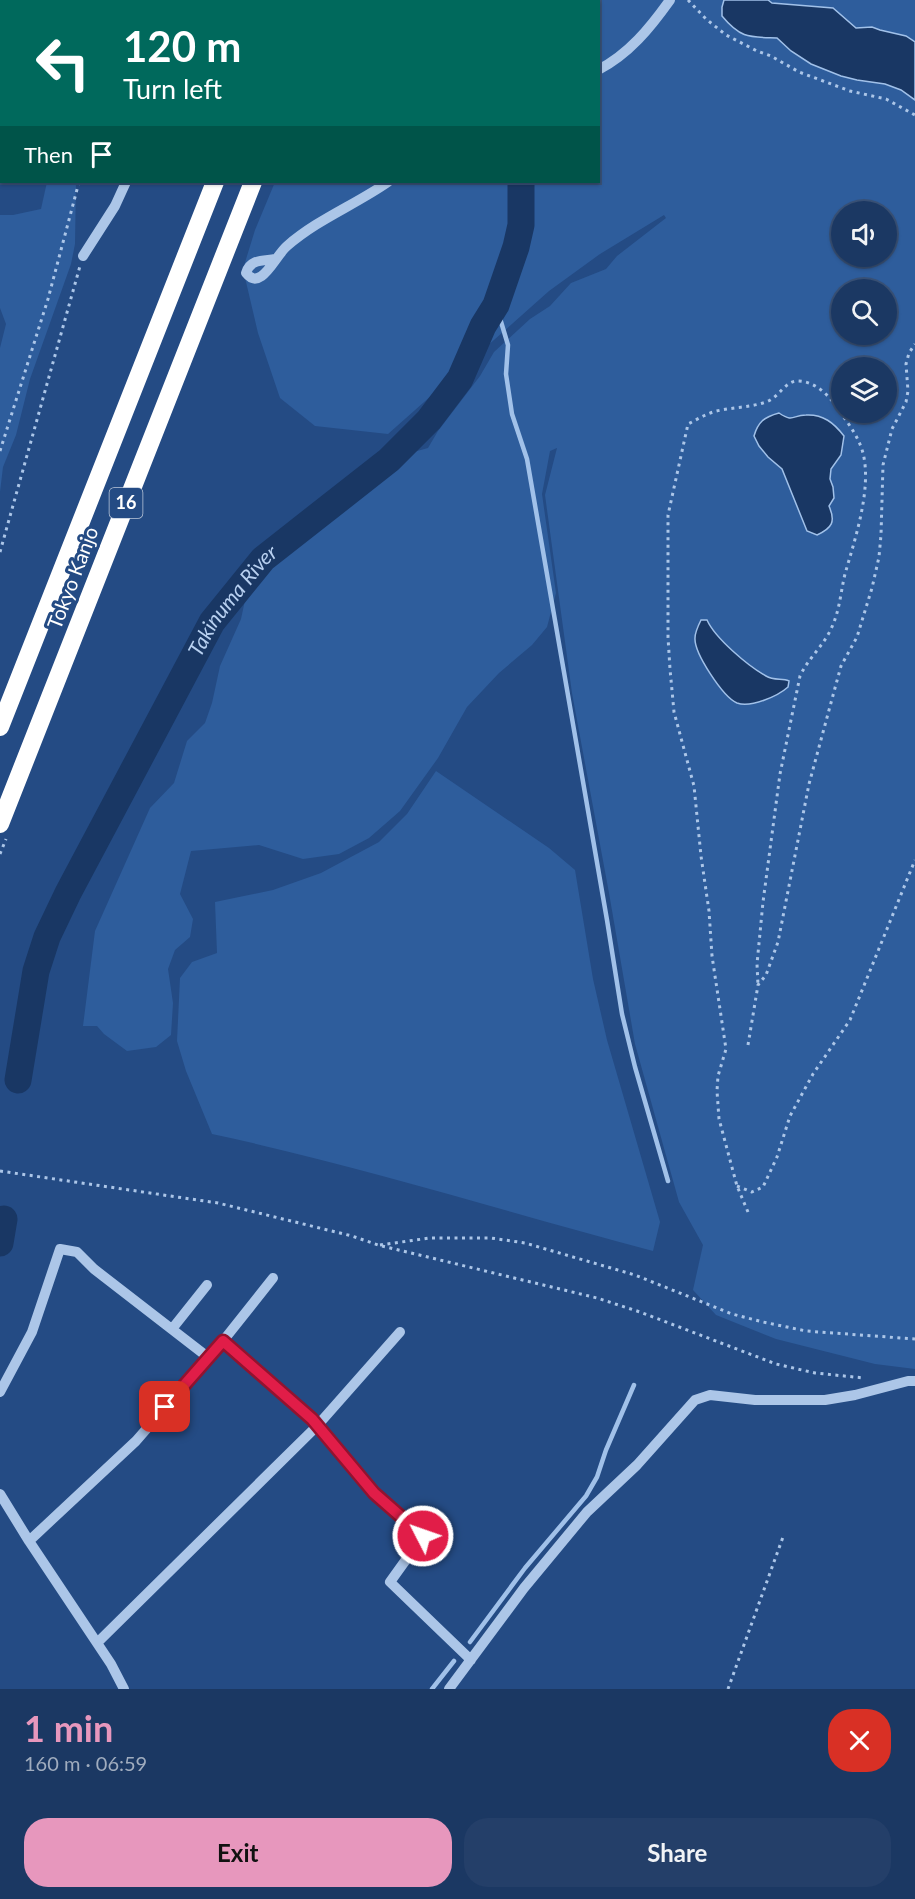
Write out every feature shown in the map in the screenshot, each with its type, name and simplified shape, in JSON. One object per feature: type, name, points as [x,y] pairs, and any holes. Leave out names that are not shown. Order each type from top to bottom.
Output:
[{"type":"highway","name":"Tokyo Kanjo","points":[[0,727],[215,183]]},
{"type":"highway","name":"Tokyo Kanjo","points":[[0,824],[253,183]]},
{"type":"street","points":[[600,69],[613,63],[643,35],[670,0]]},
{"type":"street","points":[[82,256],[115,206],[126,183]]},
{"type":"street","points":[[275,259],[290,243],[316,223],[330,218],[386,183]]},
{"type":"street","points":[[0,1392],[32,1332],[60,1249],[77,1252],[94,1269],[208,1358]]},
{"type":"street","points":[[29,1541],[136,1441],[223,1341],[273,1278]]},
{"type":"street","points":[[172,1329],[207,1285]]},
{"type":"street","points":[[97,1643],[317,1426],[400,1332]]},
{"type":"street","points":[[223,1341],[317,1426],[374,1493],[423,1536],[390,1582],[471,1660]]},
{"type":"street","points":[[449,1689],[524,1588],[587,1512],[637,1465],[695,1400],[710,1395],[755,1400],[825,1400],[915,1381]]},
{"type":"street","points":[[0,1494],[111,1664],[124,1689]]},
{"type":"path","points":[[688,0],[726,35],[757,51],[799,72],[850,91],[886,99],[915,115]]},
{"type":"path","points":[[0,451],[48,299],[79,183]]},
{"type":"path","points":[[0,552],[82,256]]},
{"type":"path","points":[[758,985],[766,975],[778,942],[809,784],[841,666],[857,637],[870,596],[879,557],[883,465],[892,429],[906,402],[908,391],[906,364],[915,344]]},
{"type":"path","points":[[748,1045],[758,985],[757,964],[780,774],[795,698],[800,676],[806,664],[823,644],[839,611],[843,585],[863,506],[863,455],[856,436],[831,399],[817,387],[802,381],[793,381],[777,397],[766,402],[712,412],[688,424],[668,515],[668,637],[672,691],[676,722],[688,758],[694,786],[712,956],[726,1049],[718,1076],[719,1119],[737,1186],[748,1212]]},
{"type":"path","points":[[908,391],[915,389]]},
{"type":"path","points":[[737,1186],[752,1192],[763,1188],[777,1157],[790,1116],[813,1074],[850,1020],[915,860]]},
{"type":"path","points":[[0,1171],[218,1203],[352,1236],[378,1245],[597,1298],[776,1364],[815,1373],[874,1379]]},
{"type":"path","points":[[378,1245],[430,1238],[491,1238],[525,1243],[635,1275],[732,1314],[763,1322],[806,1331],[915,1339]]},
{"type":"path","points":[[728,1689],[783,1537]]},
{"type":"shaded area","points":[[600,0],[915,0],[915,1369],[875,1364],[776,1339],[716,1315],[693,1290],[703,1245],[679,1202],[635,1044],[572,693],[545,495],[557,448],[550,451],[542,494],[556,593],[547,627],[532,645],[499,673],[467,707],[438,758],[400,811],[369,838],[339,854],[303,859],[259,845],[191,851],[180,894],[193,919],[190,937],[175,950],[168,969],[173,1003],[171,1035],[156,1047],[127,1051],[97,1026],[83,1026],[95,931],[150,808],[174,783],[187,741],[205,723],[220,666],[241,619],[247,591],[279,559],[339,508],[410,453],[428,448],[438,431],[480,376],[494,352],[530,319],[550,306],[571,283],[606,269],[617,256],[666,218],[664,215],[600,254],[549,291],[388,434],[315,426],[280,398],[258,333],[243,269],[255,230],[275,183],[600,183]]},
{"type":"shaded area","points":[[724,0],[768,0],[772,3],[833,8],[856,28],[872,27],[906,36],[915,42],[915,100],[901,90],[885,84],[841,76],[811,64],[791,51],[777,38],[753,37],[741,33],[722,16]]},
{"type":"shaded area","points":[[47,183],[76,183],[75,244],[71,264],[30,379],[16,435],[3,467],[0,492],[0,348],[6,324],[0,308],[0,215],[13,215],[41,209]]},
{"type":"shaded area","points":[[779,413],[790,418],[812,415],[832,423],[844,436],[841,455],[831,469],[830,479],[834,498],[829,506],[832,516],[831,524],[817,535],[807,531],[782,469],[768,457],[754,436],[757,427],[769,416]]},
{"type":"shaded area","points":[[701,620],[707,620],[724,643],[750,666],[769,678],[789,681],[788,687],[757,703],[743,704],[731,699],[717,684],[699,654],[695,638]]},
{"type":"shaded area","points":[[436,771],[549,848],[575,870],[593,979],[607,1040],[660,1222],[653,1251],[378,1175],[212,1134],[186,1071],[177,1041],[180,978],[192,962],[217,953],[215,902],[273,890],[321,873],[379,842],[407,814]]},
{"type":"waterway","name":"Takinuma River","points":[[18,1080],[36,971],[47,937],[68,893],[212,622],[263,559],[389,460],[429,420],[460,379],[483,326],[496,305],[516,247],[521,225],[521,183]]},
{"type":"waterway","points":[[496,305],[508,345],[506,374],[512,414],[527,459],[622,1014],[668,1181]]},
{"type":"waterway","name":"Takinuma River","points":[[0,1243],[4,1219]]},
{"type":"waterway","points":[[470,1642],[525,1568],[586,1496],[597,1477],[634,1385]]},
{"type":"waterway","points":[[432,1689],[454,1661]]},
{"type":"route","points":[[165,1407],[223,1341],[312,1419],[374,1493],[423,1536]]}]
